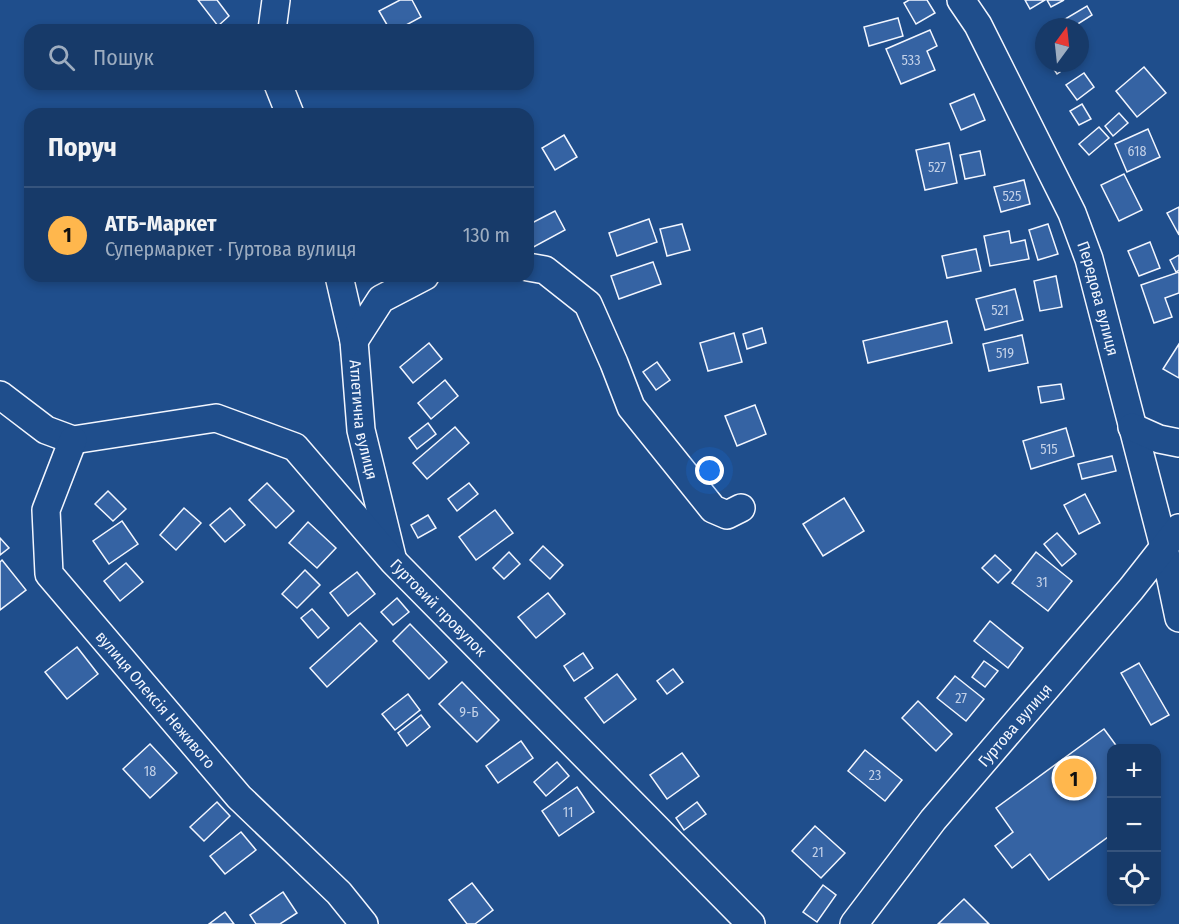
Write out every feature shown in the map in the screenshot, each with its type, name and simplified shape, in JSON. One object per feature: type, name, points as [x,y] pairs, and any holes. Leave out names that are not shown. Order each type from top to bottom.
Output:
[{"type":"street","points":[[273,24],[276,0]]},
{"type":"street","name":"Передова вулиця","points":[[961,0],[978,25],[1072,213],[1089,259],[1132,427],[1172,537],[1179,618]]},
{"type":"street","points":[[280,90],[288,108]]},
{"type":"street","points":[[534,268],[545,270],[588,304],[631,406],[713,509],[726,515],[741,508]]},
{"type":"street","name":"Атлетична вулиця","points":[[340,282],[354,341],[361,430],[393,561]]},
{"type":"street","points":[[354,341],[381,299],[413,282]]},
{"type":"street","points":[[0,395],[46,430],[74,440]]},
{"type":"street","name":"Гуртовий провулок","points":[[74,440],[216,417],[295,447],[393,561],[751,924]]},
{"type":"street","points":[[1132,427],[1159,439],[1179,443]]},
{"type":"street","name":"вулиця Олексія Неживого","points":[[74,440],[46,510],[49,574],[239,797],[339,893],[364,924]]},
{"type":"street","name":"Гуртова вулиця","points":[[854,924],[933,820],[1096,631],[1172,537]]},
{"type":"building","points":[[198,0],[217,0],[229,16],[220,24],[216,24]]},
{"type":"building","points":[[400,0],[412,0],[421,17],[408,24],[387,24],[379,11]]},
{"type":"building","points":[[909,0],[927,0],[935,13],[916,24],[904,3]]},
{"type":"building","points":[[1025,0],[1045,0],[1030,9]]},
{"type":"building","points":[[1047,0],[1064,0],[1051,7]]},
{"type":"building","points":[[1087,6],[1092,15],[1087,18],[1067,18]]},
{"type":"building","points":[[898,18],[903,36],[869,46],[864,27]]},
{"type":"building","points":[[930,30],[937,46],[927,51],[935,70],[901,84],[886,49]]},
{"type":"building","points":[[1144,67],[1166,93],[1137,117],[1116,91]]},
{"type":"building","points":[[1084,73],[1094,87],[1077,100],[1066,85]]},
{"type":"building","points":[[974,94],[985,120],[961,130],[950,104]]},
{"type":"building","points":[[1082,104],[1091,119],[1079,125],[1070,111]]},
{"type":"building","points":[[1119,113],[1128,123],[1113,136],[1105,126]]},
{"type":"building","points":[[1099,127],[1109,138],[1089,155],[1079,144]]},
{"type":"building","points":[[1148,129],[1160,157],[1127,172],[1115,144]]},
{"type":"building","points":[[564,135],[577,157],[555,170],[542,148]]},
{"type":"building","points":[[949,143],[957,183],[925,190],[916,150]]},
{"type":"building","points":[[980,151],[985,175],[965,179],[960,155]]},
{"type":"building","points":[[1124,174],[1142,210],[1119,221],[1101,185]]},
{"type":"building","points":[[1024,180],[1030,204],[1001,212],[994,187]]},
{"type":"building","points":[[1179,207],[1179,235],[1167,213]]},
{"type":"building","points":[[555,211],[565,230],[534,247],[534,222]]},
{"type":"building","points":[[649,219],[657,242],[617,256],[609,233]]},
{"type":"building","points":[[682,224],[690,250],[667,256],[660,229]]},
{"type":"building","points":[[1048,224],[1058,254],[1038,260],[1029,230]]},
{"type":"building","points":[[1009,231],[1011,243],[1025,240],[1029,259],[990,266],[984,236]]},
{"type":"building","points":[[1150,242],[1160,268],[1139,276],[1128,251]]},
{"type":"building","points":[[976,249],[981,271],[947,278],[942,256]]},
{"type":"building","points":[[1179,255],[1179,270],[1176,272],[1170,260]]},
{"type":"building","points":[[653,262],[661,284],[619,299],[611,276]]},
{"type":"building","points":[[1179,272],[1179,293],[1165,298],[1172,317],[1154,323],[1141,285]]},
{"type":"building","points":[[1056,276],[1062,307],[1040,311],[1034,281]]},
{"type":"building","points":[[1015,289],[1023,320],[985,330],[976,299]]},
{"type":"building","points":[[947,321],[952,343],[868,363],[863,341]]},
{"type":"building","points":[[762,328],[766,343],[747,349],[743,334]]},
{"type":"building","points":[[734,333],[742,362],[708,371],[700,343]]},
{"type":"building","points":[[1022,335],[1028,363],[989,371],[983,344]]},
{"type":"building","points":[[429,343],[442,359],[413,383],[400,367]]},
{"type":"building","points":[[1179,344],[1179,378],[1163,369]]},
{"type":"building","points":[[657,362],[670,380],[656,390],[643,372]]},
{"type":"building","points":[[445,380],[458,396],[431,419],[418,403]]},
{"type":"building","points":[[1061,384],[1064,399],[1041,403],[1038,387]]},
{"type":"building","points":[[755,405],[766,434],[737,446],[725,416]]},
{"type":"building","points":[[428,423],[436,434],[417,449],[409,438]]},
{"type":"building","points":[[455,427],[469,443],[427,479],[413,463]]},
{"type":"building","points":[[1066,428],[1074,456],[1031,469],[1023,441]]},
{"type":"building","points":[[1112,456],[1116,471],[1082,479],[1078,464]]},
{"type":"building","points":[[267,483],[294,511],[276,528],[249,500]]},
{"type":"building","points":[[469,483],[478,494],[457,511],[448,499]]},
{"type":"building","points":[[108,491],[126,509],[113,521],[95,504]]},
{"type":"building","points":[[1085,494],[1100,523],[1079,534],[1064,505]]},
{"type":"building","points":[[844,498],[864,531],[823,556],[803,524]]},
{"type":"building","points":[[184,508],[201,523],[176,550],[160,535]]},
{"type":"building","points":[[230,508],[245,525],[225,542],[210,525]]},
{"type":"building","points":[[495,510],[513,533],[476,560],[459,537]]},
{"type":"building","points":[[428,515],[436,528],[418,538],[411,525]]},
{"type":"building","points":[[122,521],[138,544],[109,564],[93,541]]},
{"type":"building","points":[[308,522],[336,548],[317,568],[289,543]]},
{"type":"building","points":[[1057,533],[1076,554],[1062,566],[1044,544]]},
{"type":"building","points":[[0,538],[9,548],[0,555]]},
{"type":"building","points":[[543,546],[563,565],[550,579],[530,560]]},
{"type":"building","points":[[509,552],[520,564],[504,579],[493,568]]},
{"type":"building","points":[[1036,552],[1072,581],[1048,611],[1012,583]]},
{"type":"building","points":[[995,555],[1011,570],[998,583],[982,568]]},
{"type":"building","points":[[2,560],[26,590],[0,610],[0,562]]},
{"type":"building","points":[[126,563],[143,582],[120,601],[104,581]]},
{"type":"building","points":[[305,570],[320,585],[297,608],[282,594]]},
{"type":"building","points":[[357,572],[375,594],[348,616],[330,593]]},
{"type":"building","points":[[548,593],[565,614],[536,638],[518,617]]},
{"type":"building","points":[[397,598],[409,612],[393,625],[381,612]]},
{"type":"building","points":[[312,609],[329,628],[318,638],[301,618]]},
{"type":"building","points":[[990,621],[1023,648],[1008,668],[974,641]]},
{"type":"building","points":[[360,623],[377,641],[327,687],[310,668]]},
{"type":"building","points":[[410,624],[447,662],[429,679],[393,641]]},
{"type":"building","points":[[77,647],[98,674],[67,699],[45,672]]},
{"type":"building","points":[[583,653],[593,668],[574,681],[564,666]]},
{"type":"building","points":[[984,661],[998,671],[985,687],[972,677]]},
{"type":"building","points":[[1139,663],[1169,715],[1151,725],[1121,673]]},
{"type":"building","points":[[673,669],[683,682],[667,694],[657,681]]},
{"type":"building","points":[[617,674],[636,699],[604,723],[585,698]]},
{"type":"building","points":[[955,676],[984,699],[966,721],[937,698]]},
{"type":"building","points":[[462,682],[499,720],[477,742],[439,704]]},
{"type":"building","points":[[408,694],[420,710],[395,730],[382,714]]},
{"type":"building","points":[[918,701],[952,734],[936,751],[902,718]]},
{"type":"building","points":[[421,715],[430,727],[407,746],[398,733]]},
{"type":"building","points":[[1104,729],[1115,744],[1107,744],[1107,838],[1049,880],[1030,854],[1012,868],[995,846],[1013,832],[996,808]]},
{"type":"building","points":[[521,741],[533,758],[498,783],[486,766]]},
{"type":"building","points":[[150,744],[177,773],[150,798],[123,769]]},
{"type":"building","points":[[865,750],[902,780],[885,801],[848,771]]},
{"type":"building","points":[[682,753],[699,776],[667,799],[650,775]]},
{"type":"building","points":[[557,762],[569,776],[546,796],[534,782]]},
{"type":"building","points":[[577,787],[594,812],[559,836],[542,811]]},
{"type":"building","points":[[217,802],[230,816],[204,841],[190,827]]},
{"type":"building","points":[[697,802],[706,814],[684,830],[676,818]]},
{"type":"building","points":[[815,826],[845,853],[821,878],[792,851]]},
{"type":"building","points":[[241,832],[256,850],[225,874],[210,856]]},
{"type":"building","points":[[472,883],[493,910],[475,924],[467,924],[449,900]]},
{"type":"building","points":[[823,885],[836,895],[817,922],[803,912]]},
{"type":"building","points":[[283,892],[297,913],[280,924],[256,924],[250,915]]},
{"type":"building","points":[[964,899],[989,924],[938,924]]},
{"type":"building","points":[[225,912],[234,924],[209,924]]},
{"type":"place","name":"АТБ-Маркет","points":[[1074,778]]}]
